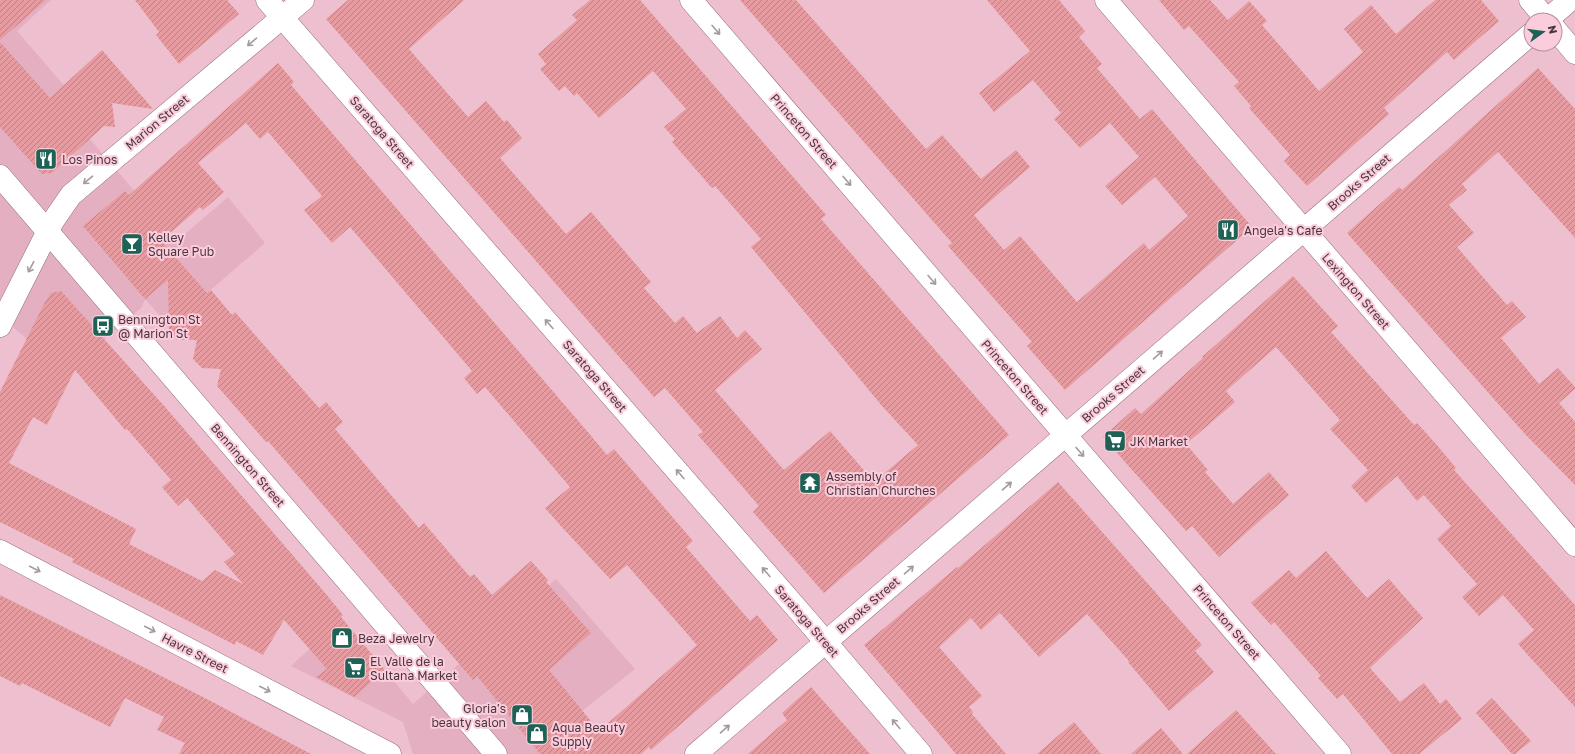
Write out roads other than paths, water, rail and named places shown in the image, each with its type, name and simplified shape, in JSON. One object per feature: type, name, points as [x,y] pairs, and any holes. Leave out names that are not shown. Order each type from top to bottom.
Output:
[{"type":"street","name":"Saratoga Street","points":[[267,0],[826,642],[921,754]]},
{"type":"street","name":"Marion Street","points":[[0,326],[58,212],[71,194],[302,0]]},
{"type":"street","name":"Princeton Street","points":[[691,0],[1340,754]]},
{"type":"street","name":"Lexington Street","points":[[1106,0],[1575,545]]},
{"type":"street","points":[[1530,0],[1540,12]]},
{"type":"street","points":[[1556,12],[1570,0]]},
{"type":"street","points":[[1563,39],[1575,53]]},
{"type":"street","name":"Brooks Street","points":[[696,754],[1523,41]]},
{"type":"street","name":"Bennington Street","points":[[0,176],[496,754]]},
{"type":"street","name":"Havre Street","points":[[0,551],[390,754]]},
{"type":"place","name":"Los Pinos","points":[[46,159]]},
{"type":"place","name":"Angela's Cafe","points":[[1228,230]]},
{"type":"place","name":"Kelley Square Pub","points":[[132,244]]},
{"type":"place","name":"Bennington St @ Marion St","points":[[103,326]]},
{"type":"place","name":"JK Market","points":[[1115,441]]},
{"type":"place","name":"Assembly of Christian Churches","points":[[810,483]]},
{"type":"place","name":"Beza Jewelry","points":[[342,638]]},
{"type":"place","name":"El Valle de la Sultana Market","points":[[355,668]]},
{"type":"place","name":"Gloria's beauty salon","points":[[522,715]]},
{"type":"place","name":"Aqua Beauty Supply","points":[[537,734]]}]
